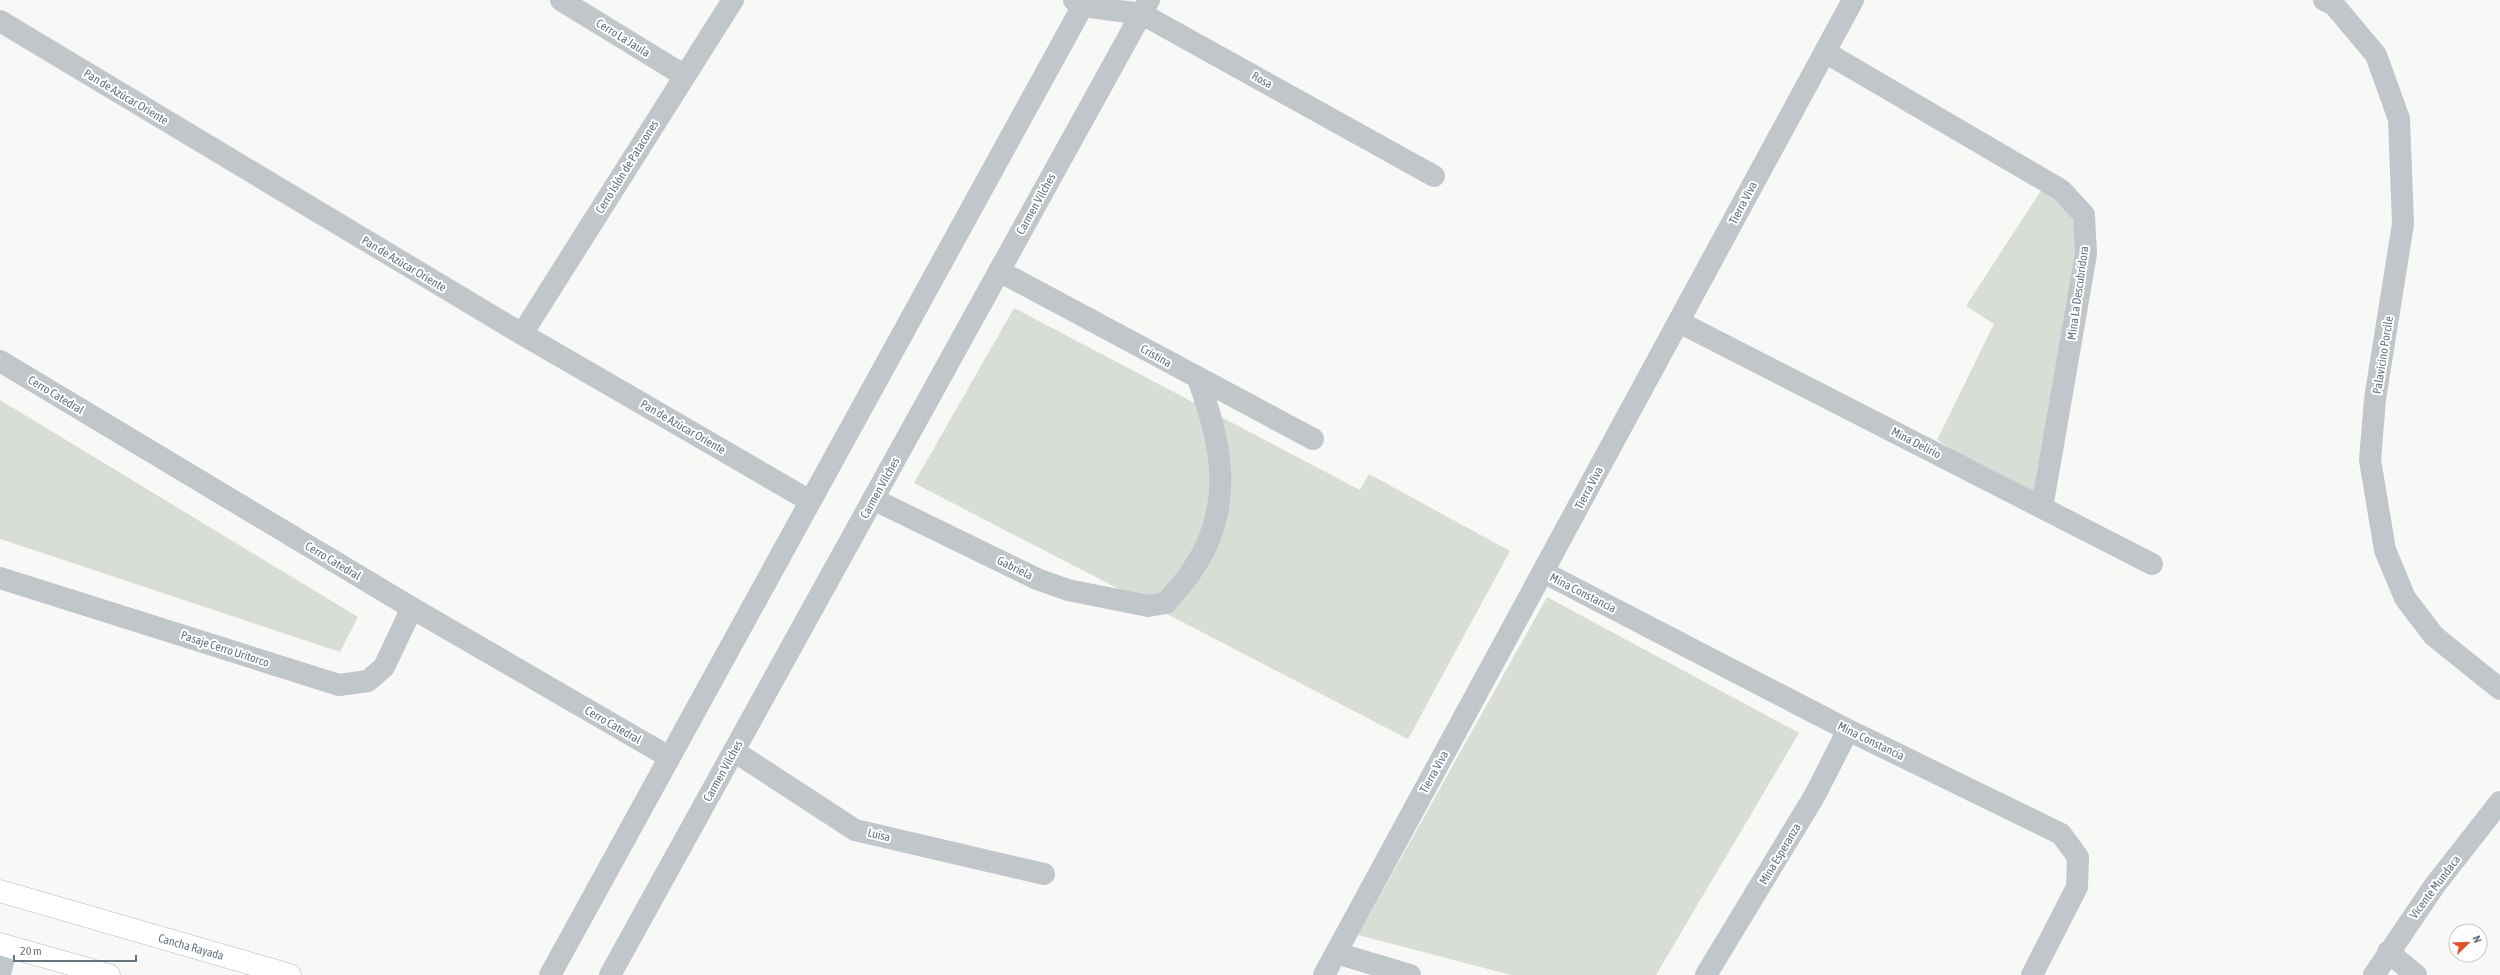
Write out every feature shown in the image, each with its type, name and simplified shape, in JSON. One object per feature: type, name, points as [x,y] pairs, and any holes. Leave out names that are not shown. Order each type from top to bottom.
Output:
[{"type":"street","name":"Cerro La Jaula","points":[[561,0],[685,76]]},
{"type":"street","name":"Cerro Islón de Patacones","points":[[522,334],[733,0]]},
{"type":"street","name":"Tierra Viva","points":[[1324,975],[1853,0]]},
{"type":"street","name":"Palavicino Porcile","points":[[2324,0],[2334,5],[2376,55],[2399,119],[2403,224],[2375,399],[2370,460],[2385,550],[2405,598],[2434,636],[2500,689]]},
{"type":"street","name":"Rosa","points":[[1081,2],[1146,7],[1434,176]]},
{"type":"street","points":[[550,975],[1081,2]]},
{"type":"street","name":"Carmen Vilches","points":[[610,975],[1146,7]]},
{"type":"street","name":"Pan de Azúcar Oriente","points":[[0,21],[522,334],[810,501]]},
{"type":"street","name":"Mina La Descubridora","points":[[1825,52],[2061,190],[2084,215],[2086,254],[2042,508]]},
{"type":"street","name":"Cristina","points":[[999,271],[1198,379],[1314,439]]},
{"type":"street","name":"Mina Delirio","points":[[1679,322],[2152,564]]},
{"type":"street","name":"Cerro Catedral","points":[[0,362],[412,608],[670,757]]},
{"type":"street","name":"Gabriela","points":[[873,499],[1037,579],[1068,590],[1148,606],[1166,603],[1194,569],[1216,523],[1222,473],[1213,419],[1198,379]]},
{"type":"street","name":"Mina Constancia","points":[[1543,572],[1848,730],[2061,834],[2078,856],[2077,887],[2032,975]]},
{"type":"street","name":"Pasaje Cerro Uritorco","points":[[0,578],[339,686],[368,681],[384,666],[412,608]]},
{"type":"street","name":"Mina Esperanza","points":[[1706,975],[1816,795],[1848,730]]},
{"type":"street","name":"Luisa","points":[[734,751],[855,830],[1044,874]]},
{"type":"street","name":"Vicente Mundaca","points":[[2374,975],[2435,884],[2500,802]]},
{"type":"street","name":"Cancha Rayada","points":[[0,891],[290,975]]},
{"type":"street","points":[[0,974],[4,945],[109,975]]},
{"type":"street","points":[[2388,952],[2416,975]]},
{"type":"street","points":[[1336,953],[1410,975]]},
{"type":"shaded area","points":[[2042,189],[2062,201],[2071,215],[2075,232],[2075,255],[2033,503],[1937,440],[1994,324],[1966,306]]},
{"type":"shaded area","points":[[1014,308],[1360,490],[1369,474],[1510,551],[1408,739],[914,483]]},
{"type":"shaded area","points":[[0,400],[358,617],[340,652],[0,539]]},
{"type":"shaded area","points":[[1547,597],[1799,733],[1656,975],[1511,975],[1358,935]]}]
